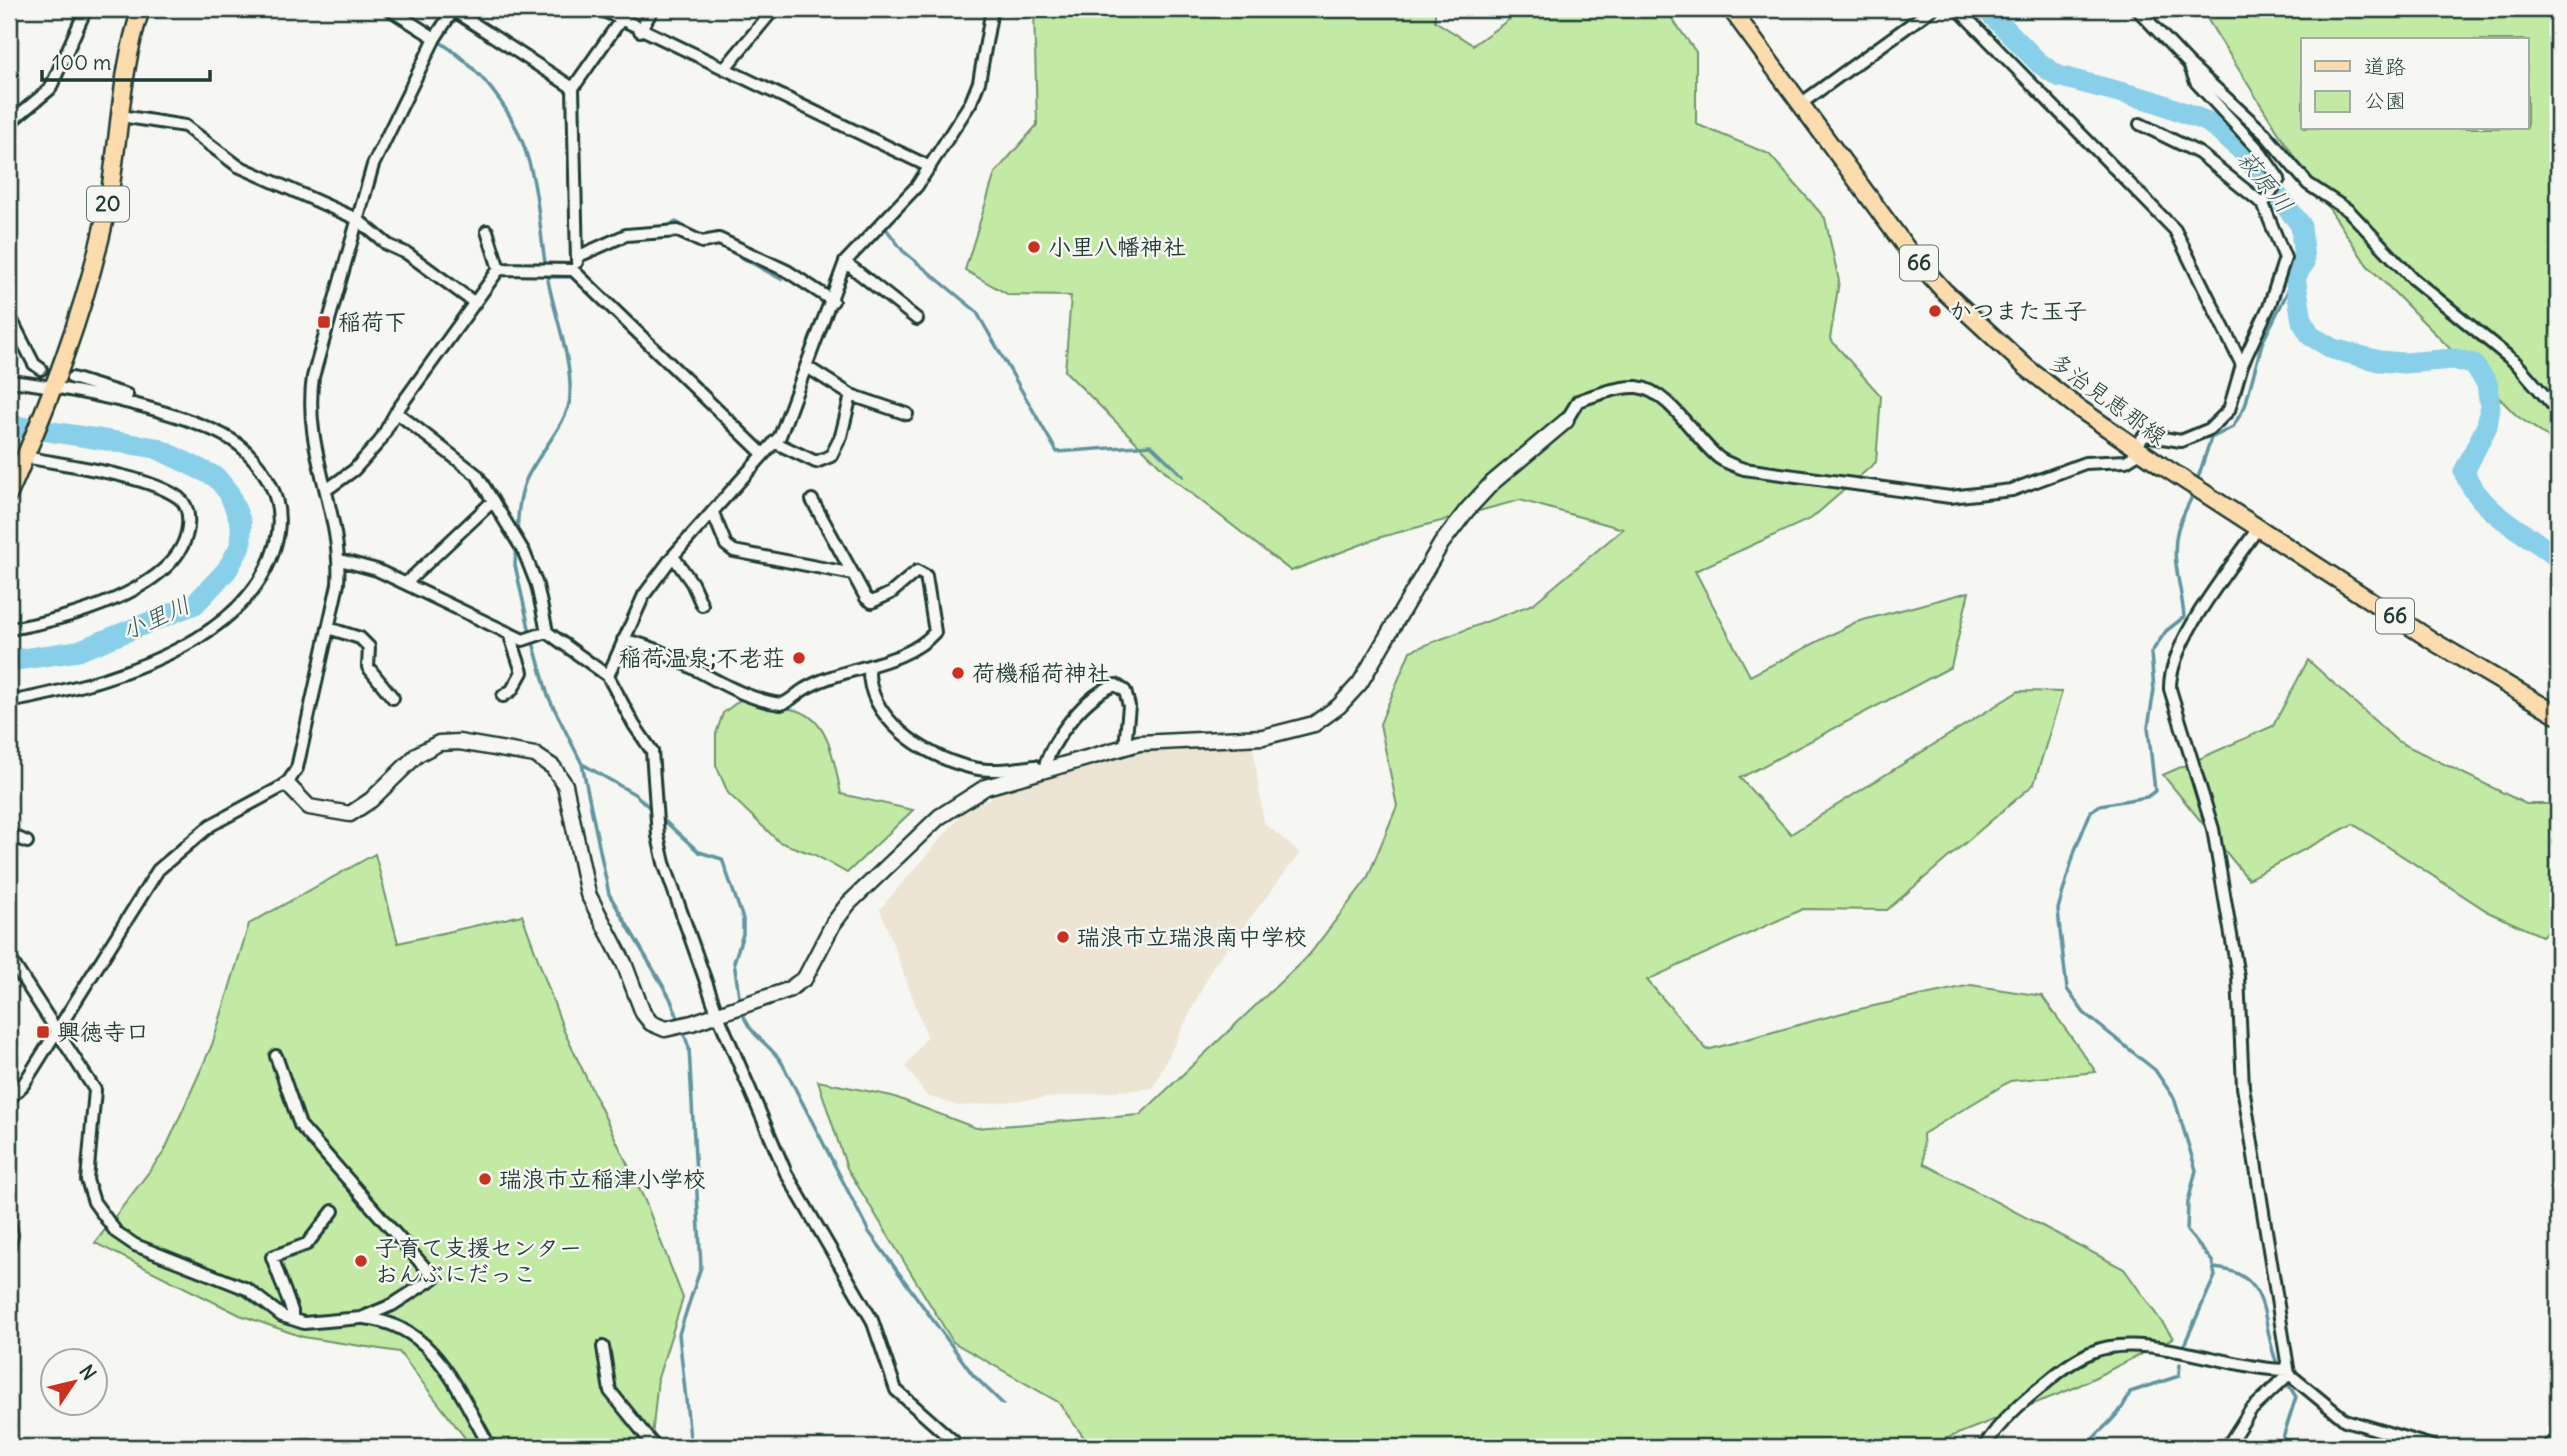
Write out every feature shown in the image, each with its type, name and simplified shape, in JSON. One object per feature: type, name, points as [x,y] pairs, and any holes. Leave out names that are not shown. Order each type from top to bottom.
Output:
[{"type":"main road","name":"20","points":[[9,494],[51,389],[94,267],[107,211],[129,59],[141,9]]},
{"type":"main road","name":"多治見恵那線","points":[[1731,9],[1879,214],[1944,291],[2027,368],[2161,465],[2436,643],[2558,715]]},
{"type":"street","points":[[9,123],[50,89],[86,9]]},
{"type":"street","points":[[389,9],[438,34]]},
{"type":"street","points":[[600,9],[620,21],[725,68],[930,167]]},
{"type":"street","points":[[640,30],[653,9]]},
{"type":"street","points":[[725,68],[774,9]]},
{"type":"street","points":[[608,676],[644,595],[673,556],[775,442],[784,428],[833,301],[845,262],[917,186],[971,102],[979,82],[992,9]]},
{"type":"street","points":[[1799,105],[1932,9]]},
{"type":"street","points":[[1958,9],[2175,230],[2242,365]]},
{"type":"street","points":[[2137,9],[2189,65],[2265,134],[2308,184],[2350,211],[2412,278],[2516,363],[2558,411]]},
{"type":"street","points":[[9,1099],[23,1085],[57,1033],[158,870],[211,825],[286,784],[297,768],[338,584],[340,560],[312,436],[309,405],[313,377],[373,165],[438,34],[454,10],[573,88]]},
{"type":"street","points":[[573,270],[579,256],[573,88],[620,21]]},
{"type":"street","points":[[2189,65],[2196,82],[2258,149],[2279,179],[2263,204]]},
{"type":"street","points":[[121,116],[185,125],[238,166],[357,219],[388,245],[408,254],[475,303]]},
{"type":"street","points":[[286,784],[309,807],[350,814],[371,800],[418,754],[439,743],[459,742],[535,755],[553,767],[565,785],[588,894],[624,963],[643,1013],[652,1023],[665,1029],[692,1023],[788,990],[805,978],[833,924],[848,904],[939,817],[986,787],[1125,747],[1164,740],[1263,737],[1295,731],[1314,724],[1339,706],[1360,683],[1441,544],[1467,510],[1492,483],[1566,421],[1578,401],[1606,392],[1639,387],[1669,404],[1705,445],[1730,464],[1744,469],[1950,497],[2012,490],[2085,463],[2126,461],[2138,449],[2145,435],[2181,441],[2210,429],[2229,410],[2242,365],[2270,304],[2285,258],[2263,204],[2199,153],[2140,124]]},
{"type":"street","points":[[487,231],[499,269]]},
{"type":"street","points":[[579,256],[626,235],[678,231],[702,242],[719,239],[787,271],[833,301]]},
{"type":"street","points":[[845,262],[917,319]]},
{"type":"street","points":[[326,490],[354,470],[380,441],[397,412],[499,269]]},
{"type":"street","points":[[499,269],[573,270],[764,454]]},
{"type":"street","points":[[9,315],[34,364],[41,369]]},
{"type":"street","points":[[807,367],[851,395],[907,414]]},
{"type":"street","points":[[72,377],[127,394],[125,402]]},
{"type":"street","points":[[9,381],[125,402],[198,424],[245,449],[271,484],[282,523],[270,564],[248,597],[210,633],[164,655],[105,677],[9,702]]},
{"type":"street","points":[[775,442],[816,462],[831,456],[841,436],[851,395]]},
{"type":"street","points":[[397,412],[477,475],[509,532],[524,552],[537,585],[547,632],[608,676],[634,725],[652,751],[657,822],[664,863],[717,1013],[786,1173],[872,1320],[896,1390],[960,1447]]},
{"type":"street","points":[[9,629],[46,623],[106,603],[142,585],[175,558],[187,538],[189,513],[181,499],[158,486],[27,451]]},
{"type":"street","points":[[623,640],[643,643],[739,694],[781,705],[803,690],[852,668],[869,666],[926,642],[935,632],[926,576],[917,571],[891,593],[872,602],[866,598],[812,500]]},
{"type":"street","points":[[406,583],[493,501]]},
{"type":"street","points":[[713,513],[726,545],[734,551],[853,574]]},
{"type":"street","points":[[2258,528],[2182,642],[2170,677],[2170,689],[2213,829],[2238,976],[2242,1087],[2289,1372]]},
{"type":"street","points":[[673,556],[692,583],[702,605]]},
{"type":"street","points":[[340,560],[377,570],[523,640],[547,632]]},
{"type":"street","points":[[328,628],[360,638],[369,647],[368,667],[393,698]]},
{"type":"street","points":[[503,696],[512,690],[522,672],[509,633]]},
{"type":"street","points":[[869,666],[872,692],[891,722],[915,743],[935,755],[970,768],[1000,771],[1035,766],[1042,772]]},
{"type":"street","points":[[1042,772],[1045,760],[1075,716],[1102,688],[1116,685],[1125,691],[1129,706],[1125,747]]},
{"type":"street","points":[[9,834],[27,842]]},
{"type":"street","points":[[9,957],[95,1090],[87,1180],[94,1202],[116,1232],[135,1245],[247,1289],[282,1316],[304,1323],[361,1318],[387,1320],[426,1342],[443,1365],[490,1447]]},
{"type":"street","points":[[276,1056],[300,1125],[434,1278],[392,1305],[361,1318]]},
{"type":"street","points":[[292,1319],[292,1311],[272,1257],[307,1244],[333,1211]]},
{"type":"street","points":[[9,1221],[12,1235],[9,1247]]},
{"type":"street","points":[[1983,1447],[2022,1402],[2075,1360],[2094,1350],[2138,1345],[2264,1370],[2289,1372],[2345,1420],[2435,1447]]},
{"type":"street","points":[[603,1347],[610,1391],[654,1447]]},
{"type":"street","points":[[2227,1447],[2250,1411],[2289,1372]]},
{"type":"street","points":[[2548,1447],[2558,1437]]},
{"type":"shaded area","name":"瑞浪市立瑞浪南中学校","points":[[1253,748],[1264,823],[1300,853],[1213,966],[1153,1088],[959,1106],[927,1096],[906,1067],[927,1036],[880,909],[963,813],[1001,792],[1152,750]]},
{"type":"green space","points":[[1034,9],[1435,9],[1435,21],[1473,45],[1524,9],[1665,9],[1696,52],[1696,124],[1769,154],[1825,218],[1839,281],[1830,339],[1881,396],[1876,462],[1812,518],[1695,571],[1750,676],[1856,622],[1969,592],[1951,667],[1740,778],[1791,834],[2019,691],[2062,692],[2034,784],[1887,910],[1803,909],[1647,980],[1707,1050],[1846,1012],[1971,985],[2042,996],[2096,1072],[2010,1081],[1923,1134],[1924,1164],[2124,1269],[2173,1338],[2074,1388],[1925,1447],[1091,1447],[1058,1402],[953,1342],[847,1168],[818,1081],[892,1096],[976,1128],[1140,1115],[1309,955],[1367,879],[1397,806],[1380,724],[1410,651],[1533,604],[1623,529],[1520,500],[1381,537],[1291,571],[1173,479],[1065,371],[1071,296],[1009,295],[965,270],[995,173],[1037,125]]},
{"type":"green space","points":[[2201,9],[2558,9],[2558,444],[2517,416],[2367,265],[2276,129]]},
{"type":"green space","points":[[2308,660],[2397,741],[2526,804],[2558,804],[2558,923],[2542,936],[2490,913],[2353,824],[2248,879],[2163,775],[2273,726]]},
{"type":"green space","points":[[740,700],[798,711],[809,716],[824,734],[829,745],[841,794],[913,810],[847,873],[815,855],[779,842],[728,793],[716,765],[716,734],[723,713]]},
{"type":"green space","points":[[375,854],[398,943],[522,915],[564,1031],[645,1201],[683,1298],[658,1378],[651,1447],[472,1447],[399,1352],[303,1337],[240,1315],[95,1243],[164,1152],[212,1045],[249,924]]},
{"type":"waterway","name":"萩原川","points":[[1986,9],[2039,63],[2058,76],[2154,101],[2208,122],[2240,149],[2301,225],[2304,263],[2295,277],[2302,321],[2311,336],[2333,349],[2379,361],[2404,363],[2454,359],[2473,364],[2487,383],[2490,407],[2487,426],[2464,472],[2472,487],[2493,511],[2558,558]]},
{"type":"waterway","points":[[435,39],[451,49],[492,90],[522,141],[532,174],[548,280],[568,367],[569,406],[526,480],[520,499],[517,533]]},
{"type":"waterway","points":[[662,228],[676,222],[705,238]]},
{"type":"waterway","points":[[884,226],[903,251],[976,311],[1057,452],[1151,445],[1183,476]]},
{"type":"waterway","points":[[601,239],[610,237]]},
{"type":"waterway","points":[[715,243],[781,279]]},
{"type":"waterway","points":[[842,289],[846,274]]},
{"type":"waterway","points":[[547,277],[569,277]]},
{"type":"waterway","points":[[2196,484],[2211,438],[2233,427],[2245,406],[2262,343],[2295,277]]},
{"type":"waterway","name":"小里川","points":[[9,425],[156,448],[216,477],[229,493],[241,523],[241,545],[227,570],[195,604],[78,651],[9,661]]},
{"type":"waterway","points":[[2184,1345],[2215,1276],[2212,1261],[2187,1231],[2188,1202],[2196,1170],[2174,1098],[2155,1070],[2084,1013],[2067,989],[2058,909],[2075,850],[2091,811],[2100,805],[2147,797],[2155,791],[2148,727],[2154,690],[2151,653],[2166,631],[2184,617],[2175,544],[2180,522],[2194,491]]},
{"type":"waterway","points":[[516,547],[515,565],[529,628],[548,696],[582,764],[609,894],[670,998],[679,1021]]},
{"type":"waterway","points":[[584,765],[636,795],[653,811]]},
{"type":"waterway","points":[[659,816],[699,852],[722,859],[743,919],[743,934],[734,962],[740,1003]]},
{"type":"waterway","points":[[742,1010],[749,1026],[782,1063],[869,1232],[973,1375],[1003,1404]]},
{"type":"waterway","points":[[682,1028],[689,1048],[701,1267],[679,1334],[691,1447]]},
{"type":"waterway","points":[[2214,1268],[2234,1272],[2248,1280],[2257,1291],[2279,1368]]},
{"type":"waterway","points":[[2086,1447],[2116,1415],[2130,1392],[2179,1376],[2180,1364]]},
{"type":"waterway","points":[[2280,1447],[2296,1397],[2286,1381]]},
{"type":"place","name":"小里八幡神社","points":[[1034,247]]},
{"type":"place","name":"かつまた玉子","points":[[1935,311]]},
{"type":"place","name":"稲荷下","points":[[324,322]]},
{"type":"place","name":"稲荷温泉;不老荘","points":[[799,658]]},
{"type":"place","name":"荷機稲荷神社","points":[[958,673]]},
{"type":"place","name":"瑞浪市立瑞浪南中学校","points":[[1063,937]]},
{"type":"place","name":"興徳寺口","points":[[43,1032]]},
{"type":"place","name":"瑞浪市立稲津小学校","points":[[485,1179]]},
{"type":"place","name":"子育て支援センター おんぶにだっこ","points":[[361,1261]]}]
